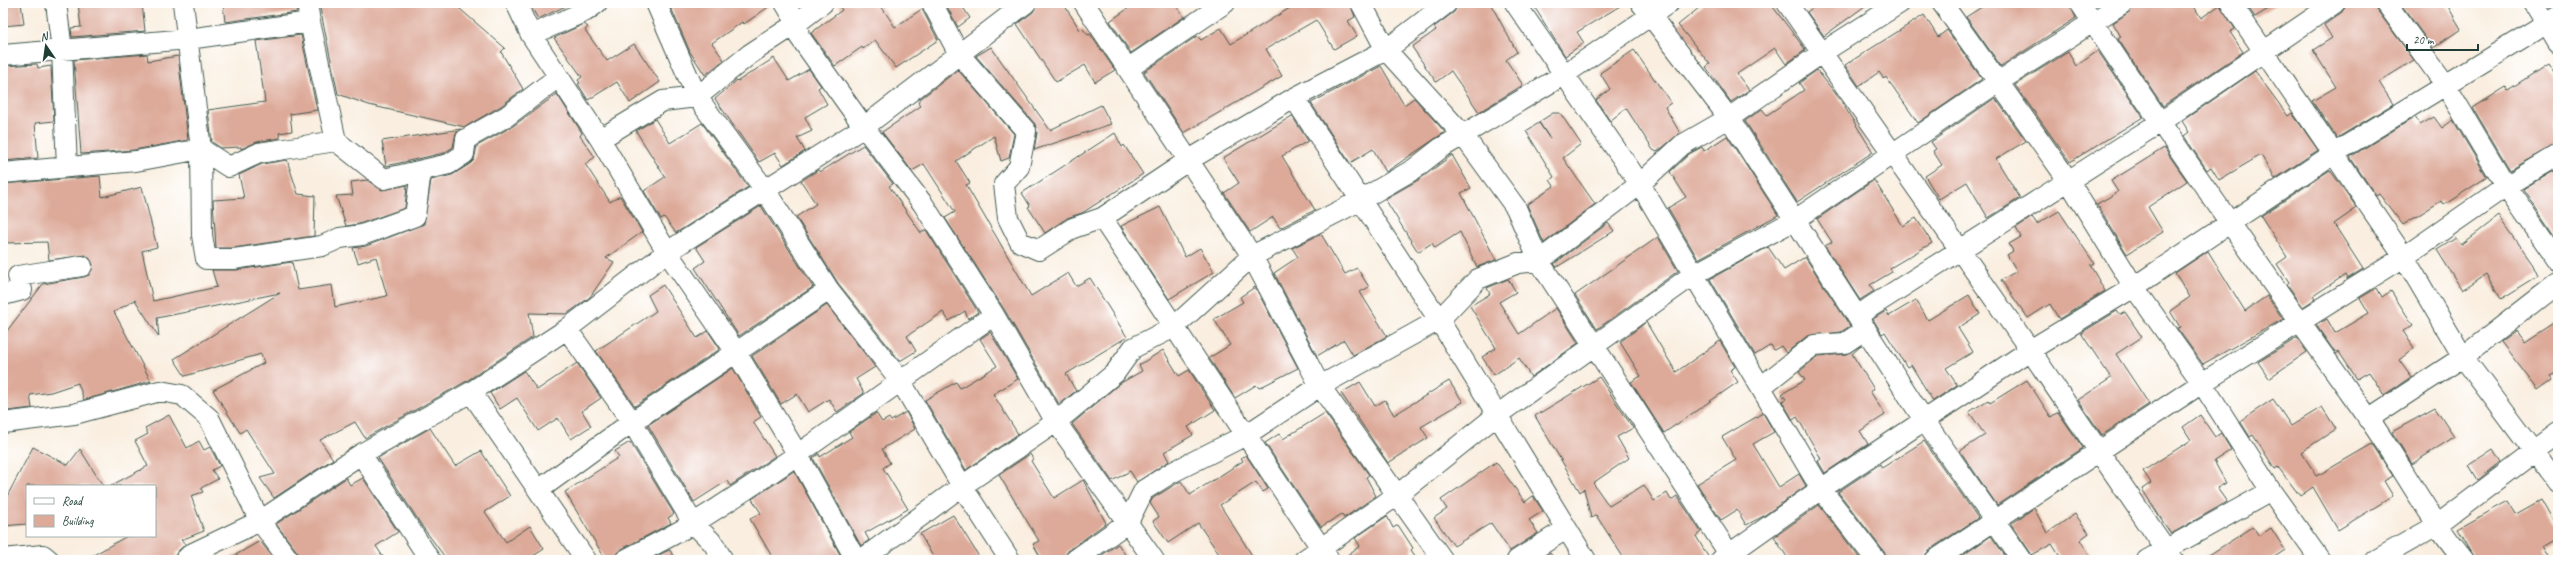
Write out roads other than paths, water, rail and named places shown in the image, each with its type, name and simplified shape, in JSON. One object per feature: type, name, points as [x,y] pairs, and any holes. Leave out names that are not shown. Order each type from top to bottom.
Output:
[{"type":"street","points":[[56,3],[62,50],[67,168]]},
{"type":"street","points":[[183,3],[201,149],[202,235],[206,258],[234,259],[322,246],[340,238],[362,235],[415,216],[421,171]]},
{"type":"street","points":[[307,3],[336,141],[384,179],[449,164],[464,154],[466,139],[507,116],[558,77]]},
{"type":"street","points":[[516,3],[531,35],[600,139],[667,252],[736,352],[798,455],[856,560]]},
{"type":"street","points":[[531,35],[586,11],[597,3]]},
{"type":"street","points":[[656,3],[697,97],[765,190],[828,290],[900,380],[962,486],[1010,560]]},
{"type":"street","points":[[785,3],[797,23],[799,36],[864,127],[923,204],[994,315],[1056,422],[1154,560]]},
{"type":"street","points":[[600,139],[662,101],[697,97],[750,54],[824,3]]},
{"type":"street","points":[[932,3],[959,54],[1026,130],[1019,168],[1004,184],[1008,218],[1020,242],[1039,250],[1073,228],[1102,218],[1189,160],[1294,98],[1386,50],[1448,3]]},
{"type":"street","points":[[185,560],[191,554],[260,521],[361,454],[471,392],[567,329],[667,252],[864,127],[1026,3]]},
{"type":"street","points":[[1084,3],[1129,68],[1252,256],[1320,386],[1396,496],[1443,560]]},
{"type":"street","points":[[1129,68],[1225,3]]},
{"type":"street","points":[[1361,3],[1386,50],[1463,135],[1516,208],[1539,261],[1594,345],[1727,558],[1821,489],[2030,350],[2134,287],[2334,154],[2445,84],[2553,20]]},
{"type":"street","points":[[1515,3],[1640,184],[1821,489],[1876,560]]},
{"type":"street","points":[[861,560],[962,486],[1056,422],[1115,373],[1134,348],[1174,327],[1252,256],[1359,200],[1414,168],[1441,148],[1565,74],[1645,9],[1669,3]]},
{"type":"street","points":[[1787,3],[1894,153],[2030,350],[2098,452],[2170,554]]},
{"type":"street","points":[[1075,560],[1128,522],[1144,490],[1171,473],[1246,435],[1320,386],[1439,320],[1478,279],[1518,263],[1539,261],[1640,184],[1682,145],[1729,118],[1823,52],[1900,3]]},
{"type":"street","points":[[1942,3],[2068,180],[2134,287],[2202,383],[2271,491],[2320,560]]},
{"type":"street","points":[[2080,3],[2159,123],[2232,223],[2298,323],[2368,418],[2436,526],[2464,560]]},
{"type":"street","points":[[1304,560],[1325,554],[1496,415],[1693,275],[1795,220],[1998,82],[2092,21],[2123,3]]},
{"type":"street","points":[[2231,3],[2262,52],[2404,257],[2463,357],[2558,484]]},
{"type":"street","points":[[1761,387],[1814,345],[1845,343],[1862,322],[1960,249],[2159,123],[2335,3]]},
{"type":"street","points":[[2386,3],[2445,84],[2506,186],[2558,262]]},
{"type":"street","points":[[2534,3],[2553,20],[2558,43]]},
{"type":"street","points":[[1645,9],[1729,118],[1924,420],[2022,560]]},
{"type":"street","points":[[3,55],[188,38],[310,22]]},
{"type":"street","points":[[1294,98],[1359,200],[1439,320],[1586,560]]},
{"type":"street","points":[[3,173],[136,161],[201,149],[230,167],[259,153],[336,141]]},
{"type":"street","points":[[1935,560],[2202,383],[2404,257],[2506,186],[2558,155]]},
{"type":"street","points":[[1102,218],[1325,554]]},
{"type":"street","points":[[3,295],[22,290],[18,276],[82,266]]},
{"type":"street","points":[[2368,418],[2463,357],[2558,283]]},
{"type":"street","points":[[540,489],[632,422],[828,290]]},
{"type":"street","points":[[625,560],[693,524],[798,455],[900,380],[994,315]]},
{"type":"street","points":[[567,329],[632,422],[693,524],[713,543],[723,560]]},
{"type":"street","points":[[3,423],[74,414],[160,391],[182,395],[209,418],[260,521],[289,560]]},
{"type":"street","points":[[471,392],[540,489],[586,560]]},
{"type":"street","points":[[2376,560],[2436,526],[2558,434]]},
{"type":"street","points":[[361,454],[430,560]]},
{"type":"street","points":[[2147,560],[2170,554],[2271,491]]},
{"type":"street","points":[[1517,560],[1566,529]]},
{"type":"street","points":[[3,559],[43,555],[49,560]]}]
